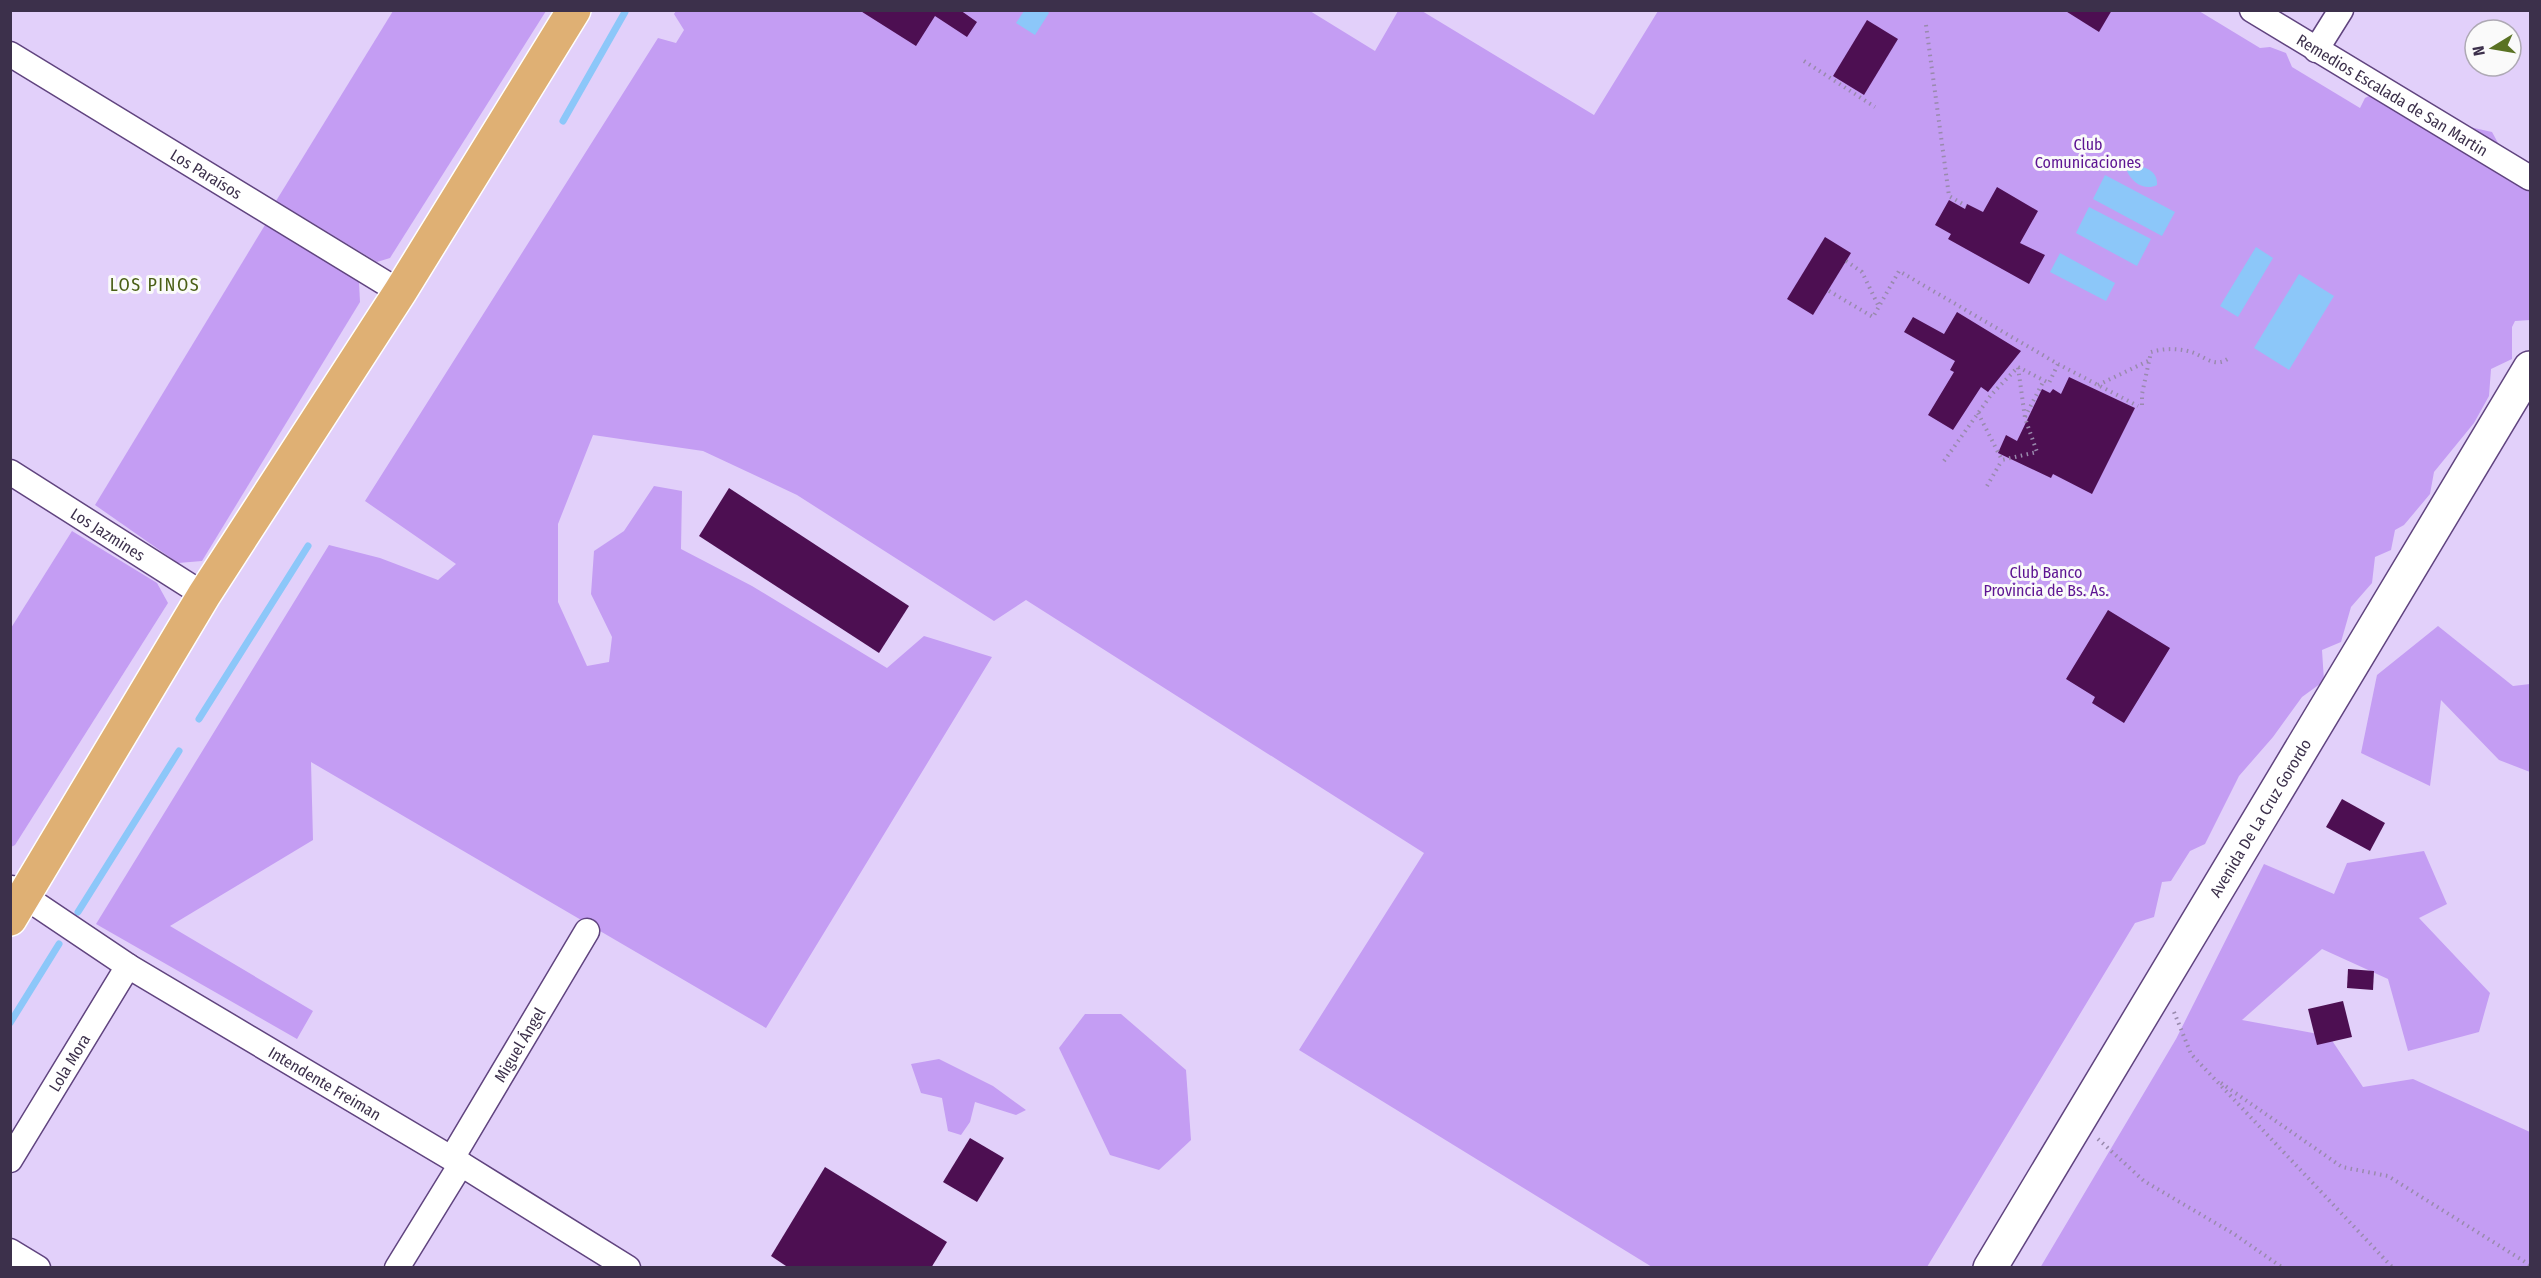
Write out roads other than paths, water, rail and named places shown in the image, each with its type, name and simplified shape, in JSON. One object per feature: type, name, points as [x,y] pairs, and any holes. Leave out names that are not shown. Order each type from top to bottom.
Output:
[{"type":"main road","points":[[15,900],[204,595],[400,292],[574,10]]},
{"type":"main road","name":"Avenida De La Cruz Gorordo","points":[[1990,1268],[2530,368]]},
{"type":"street","name":"Remedios Escalada de San Martin","points":[[2252,10],[2530,178]]},
{"type":"street","points":[[2316,50],[2340,10]]},
{"type":"street","name":"Los Paraísos","points":[[10,54],[400,292]]},
{"type":"street","name":"Los Jazmines","points":[[10,472],[204,595]]},
{"type":"street","name":"Intendente Freiman","points":[[15,900],[456,1161],[628,1268]]},
{"type":"street","name":"Miguel Ángel","points":[[397,1268],[587,931]]},
{"type":"street","name":"Lola Mora","points":[[10,1160],[128,966]]},
{"type":"street","points":[[10,1251],[38,1268]]},
{"type":"water","points":[[1024,11],[1047,11],[1049,13],[1035,35],[1016,23]]},
{"type":"water","points":[[2133,166],[2150,170],[2157,180],[2157,185],[2148,187],[2139,185],[2127,171]]},
{"type":"water","points":[[2105,175],[2175,212],[2162,236],[2093,199]]},
{"type":"water","points":[[2089,207],[2151,239],[2137,266],[2076,233]]},
{"type":"water","points":[[2256,247],[2273,258],[2238,317],[2220,306]]},
{"type":"water","points":[[2060,253],[2115,283],[2106,301],[2050,272]]},
{"type":"water","points":[[2299,274],[2334,296],[2289,370],[2254,348]]},
{"type":"waterway","points":[[563,121],[625,12]]},
{"type":"waterway","points":[[199,719],[308,546]]},
{"type":"waterway","points":[[78,912],[179,751]]},
{"type":"waterway","points":[[10,1023],[59,944]]},
{"type":"district","name":"LOS PINOS","points":[[155,285]]},
{"type":"park label","name":"Club Comunicaciones","points":[[2088,153]]},
{"type":"park label","name":"Club Banco Provincia de Bs. As.","points":[[2046,581]]}]
